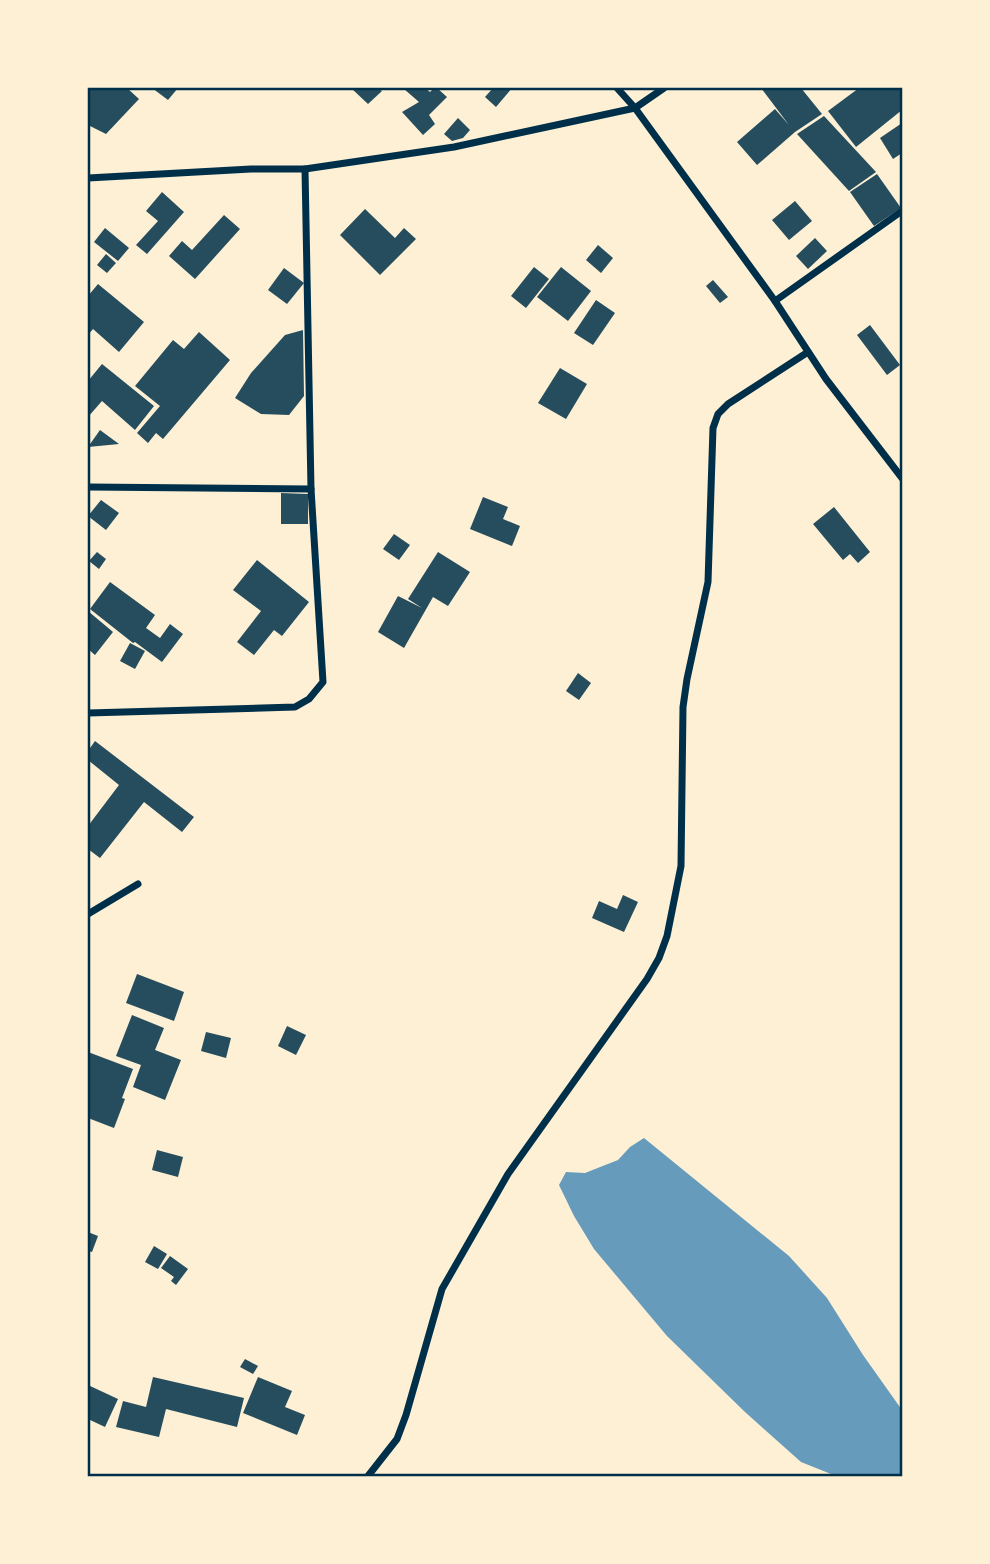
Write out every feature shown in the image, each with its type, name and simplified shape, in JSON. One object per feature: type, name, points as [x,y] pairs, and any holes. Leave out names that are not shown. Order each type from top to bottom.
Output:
[{"type":"street","points":[[617,88],[635,108],[775,301],[826,379],[902,478]]},
{"type":"street","points":[[88,178],[251,169],[304,169],[454,147],[635,108],[664,88]]},
{"type":"street","points":[[88,713],[295,707],[309,699],[323,682],[311,489],[304,169]]},
{"type":"street","points":[[775,301],[902,211]]},
{"type":"street","points":[[368,1476],[397,1439],[442,1289],[508,1174],[647,979],[659,958],[667,936],[681,866],[683,706],[708,582],[713,428],[718,414],[728,404],[808,352]]},
{"type":"street","points":[[88,487],[311,489]]},
{"type":"street","points":[[88,914],[138,884]]},
{"type":"water","points":[[644,1138],[789,1256],[827,1298],[902,1410],[902,1476],[836,1476],[801,1462],[667,1336],[594,1249],[559,1185],[566,1172],[585,1173],[618,1160],[630,1147]]},
{"type":"building","points":[[88,88],[127,88],[139,99],[106,134],[88,125]]},
{"type":"building","points":[[152,88],[178,88],[168,100]]},
{"type":"building","points":[[351,88],[378,88],[382,91],[368,104]]},
{"type":"building","points":[[405,88],[425,88],[430,92],[437,88],[447,97],[429,115],[435,124],[423,135],[402,112],[419,102]]},
{"type":"building","points":[[493,88],[512,88],[496,107],[485,97]]},
{"type":"building","points":[[761,88],[801,88],[822,114],[795,132],[757,165],[737,142],[775,109],[789,125]]},
{"type":"building","points":[[859,88],[902,88],[902,110],[856,147],[828,111]]},
{"type":"building","points":[[824,116],[876,172],[849,191],[797,134]]},
{"type":"building","points":[[458,118],[470,130],[463,138],[452,141],[444,134]]},
{"type":"building","points":[[902,123],[902,153],[893,159],[880,138]]},
{"type":"building","points":[[877,174],[901,208],[874,226],[850,192]]},
{"type":"building","points":[[162,192],[184,212],[147,254],[136,245],[158,221],[146,211]]},
{"type":"building","points":[[795,201],[812,221],[789,240],[772,220]]},
{"type":"building","points":[[365,209],[395,238],[404,228],[416,239],[380,275],[340,235]]},
{"type":"building","points":[[224,215],[240,229],[195,279],[169,256],[182,241],[192,250]]},
{"type":"building","points":[[105,228],[129,248],[118,261],[94,242]]},
{"type":"building","points":[[815,238],[827,251],[808,269],[796,256]]},
{"type":"building","points":[[598,245],[613,258],[601,273],[586,260]]},
{"type":"building","points":[[106,254],[116,263],[107,273],[97,265]]},
{"type":"building","points":[[534,267],[549,279],[526,308],[511,296]]},
{"type":"building","points":[[561,267],[591,291],[568,321],[537,297]]},
{"type":"building","points":[[284,268],[304,283],[287,304],[268,290]]},
{"type":"building","points":[[713,280],[728,297],[720,303],[706,286]]},
{"type":"building","points":[[98,284],[144,322],[119,352],[93,329],[88,335],[88,296]]},
{"type":"building","points":[[596,300],[615,313],[593,345],[574,333]]},
{"type":"building","points":[[870,325],[900,365],[887,375],[857,335]]},
{"type":"building","points":[[303,330],[304,396],[289,415],[261,414],[235,398],[251,373],[285,335]]},
{"type":"building","points":[[199,332],[230,360],[163,439],[156,433],[148,443],[137,433],[160,406],[135,386],[173,340],[184,349]]},
{"type":"building","points":[[102,364],[154,406],[135,430],[102,401],[88,417],[88,381]]},
{"type":"building","points":[[560,368],[587,384],[566,419],[538,403]]},
{"type":"building","points":[[100,430],[119,444],[88,447]]},
{"type":"building","points":[[281,493],[308,494],[308,524],[281,524]]},
{"type":"building","points":[[483,497],[508,507],[503,519],[520,526],[512,546],[470,529]]},
{"type":"building","points":[[101,500],[119,513],[106,530],[88,516]]},
{"type":"building","points":[[834,507],[870,552],[858,563],[850,554],[843,560],[813,524]]},
{"type":"building","points":[[394,534],[410,545],[399,560],[383,549]]},
{"type":"building","points":[[97,552],[106,559],[99,569],[89,561]]},
{"type":"building","points":[[438,552],[470,572],[448,606],[433,597],[404,648],[378,632],[398,596],[422,608],[408,599]]},
{"type":"building","points":[[257,560],[309,602],[282,636],[274,630],[254,655],[237,642],[261,611],[233,590]]},
{"type":"building","points":[[110,582],[155,615],[146,628],[160,638],[170,624],[183,634],[162,662],[90,609]]},
{"type":"building","points":[[88,611],[113,632],[95,655],[88,649]]},
{"type":"building","points":[[130,643],[145,651],[135,669],[120,661]]},
{"type":"building","points":[[578,673],[591,683],[579,700],[566,691]]},
{"type":"building","points":[[95,741],[194,817],[182,832],[144,802],[100,858],[88,849],[88,826],[119,785],[88,760],[88,751]]},
{"type":"building","points":[[623,895],[638,902],[624,932],[592,918],[599,901],[617,909]]},
{"type":"building","points":[[137,974],[184,992],[174,1021],[126,1003]]},
{"type":"building","points":[[132,1015],[164,1028],[155,1050],[181,1060],[165,1100],[133,1087],[141,1065],[116,1056]]},
{"type":"building","points":[[287,1026],[306,1035],[296,1055],[278,1046]]},
{"type":"building","points":[[206,1032],[231,1038],[226,1058],[201,1051]]},
{"type":"building","points":[[88,1052],[133,1069],[114,1128],[88,1118]]},
{"type":"building","points":[[157,1150],[183,1157],[178,1177],[152,1170]]},
{"type":"building","points":[[88,1232],[98,1236],[92,1252],[88,1251]]},
{"type":"building","points":[[154,1246],[167,1254],[158,1269],[145,1262]]},
{"type":"building","points":[[170,1256],[188,1269],[176,1285],[171,1281],[174,1277],[161,1268]]},
{"type":"building","points":[[245,1359],[258,1366],[253,1374],[240,1367]]},
{"type":"building","points":[[153,1377],[244,1398],[237,1427],[166,1409],[159,1437],[116,1427],[123,1401],[146,1407]]},
{"type":"building","points":[[258,1377],[292,1391],[285,1407],[305,1415],[297,1435],[243,1413]]},
{"type":"building","points":[[88,1385],[118,1399],[105,1427],[88,1419]]}]
